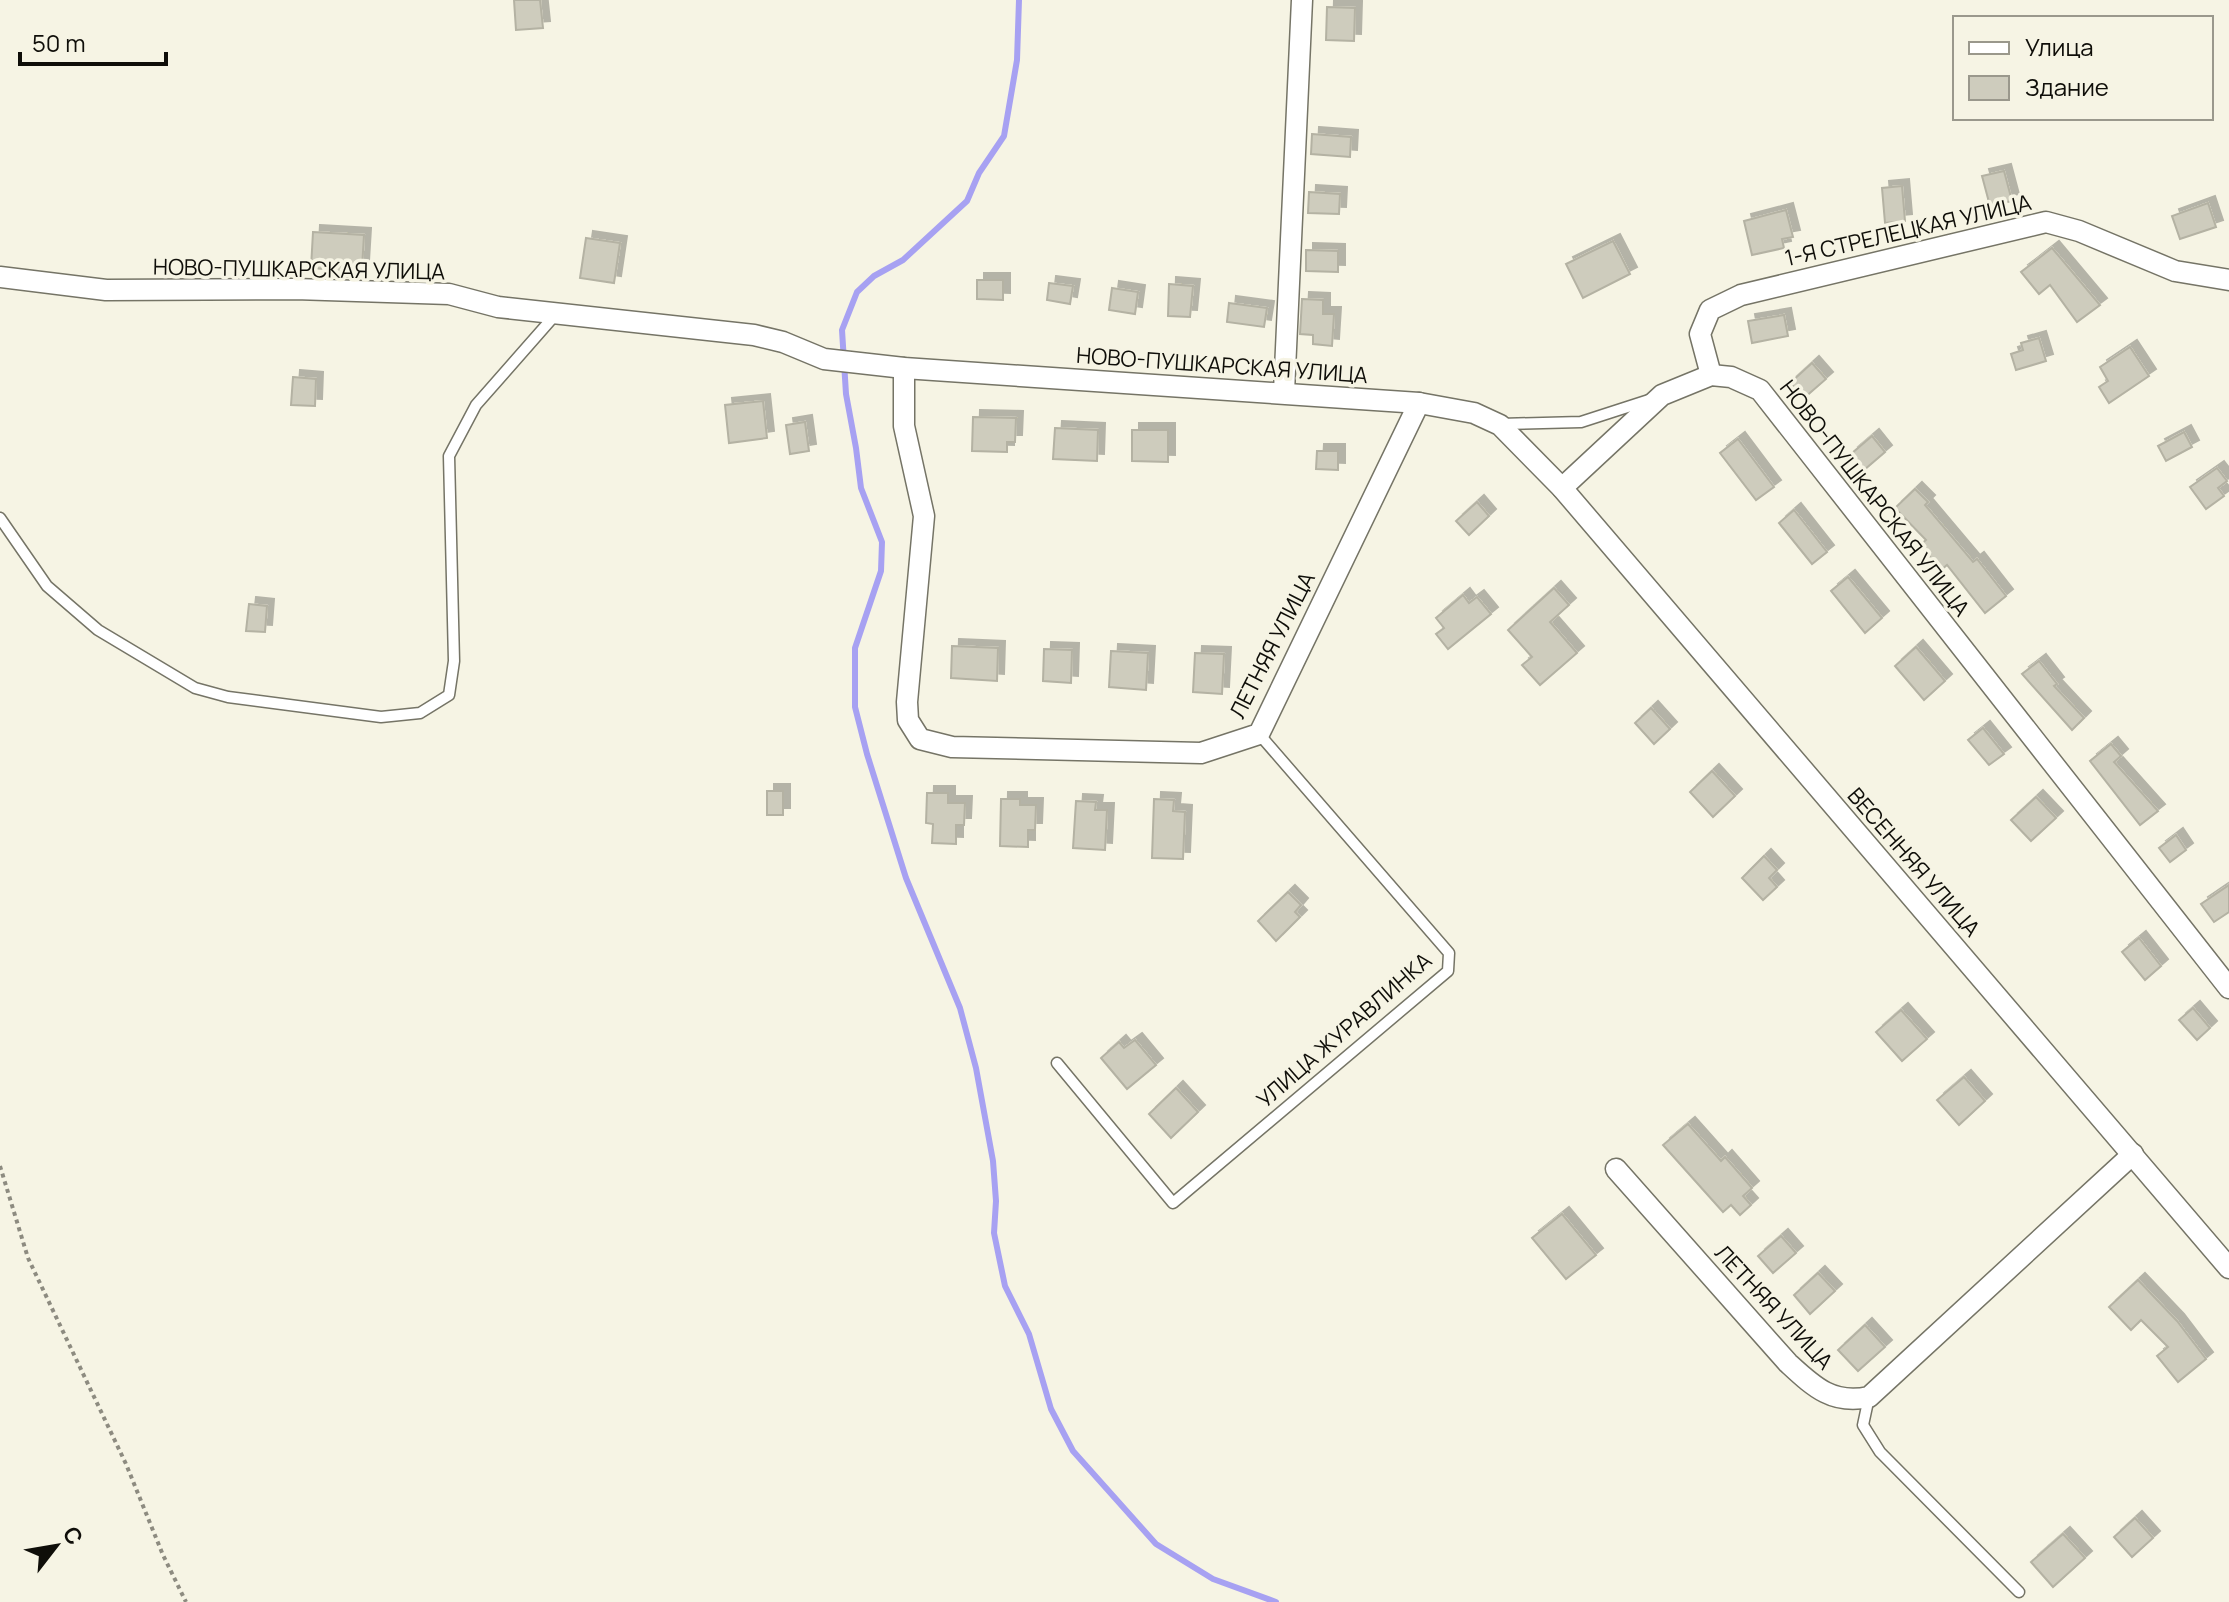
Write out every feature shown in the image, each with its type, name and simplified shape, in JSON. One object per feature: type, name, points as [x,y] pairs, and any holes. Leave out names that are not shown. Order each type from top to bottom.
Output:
[{"type":"street","points":[[1284,392],[1302,0]]},
{"type":"street","name":"1-Я СТРЕЛЕЦКАЯ УЛИЦА","points":[[1711,375],[1700,334],[1710,310],[1741,295],[2046,222],[2079,231],[2175,271],[2229,280]]},
{"type":"street","name":"НОВО-ПУШКАРСКАЯ УЛИЦА","points":[[0,277],[106,290],[295,289],[449,294],[498,307],[754,335],[783,342],[830,360],[904,368],[1419,403],[1474,413],[1500,425],[1562,488]]},
{"type":"street","name":"ЛЕТНЯЯ УЛИЦА","points":[[904,368],[904,426],[924,516],[907,702],[908,720],[920,739],[952,747],[1201,753],[1259,734],[1419,403]]},
{"type":"street","points":[[1562,488],[1662,395],[1711,375]]},
{"type":"street","name":"НОВО-ПУШКАРСКАЯ УЛИЦА","points":[[1711,375],[1731,377],[1760,390],[2229,988]]},
{"type":"street","name":"ВЕСЕННЯЯ УЛИЦА","points":[[1562,488],[2229,1268]]},
{"type":"street","points":[[1869,1397],[2133,1154]]},
{"type":"street","name":"ЛЕТНЯЯ УЛИЦА","points":[[1616,1169],[1788,1363],[1818,1390],[1852,1400],[1869,1397]]},
{"type":"lane","points":[[0,518],[47,586],[98,630],[195,688],[228,697],[381,717],[420,713],[449,695],[454,661],[449,456],[476,405],[556,314]]},
{"type":"lane","points":[[1500,425],[1581,422],[1662,395]]},
{"type":"lane","name":"УЛИЦА ЖУРАВЛИНКА","points":[[1057,1063],[1173,1203],[1448,971],[1449,953],[1259,734]]},
{"type":"lane","points":[[1869,1397],[1863,1425],[1880,1452],[2019,1592]]},
{"type":"path","points":[[0,1166],[28,1258],[126,1464],[186,1602]]},
{"type":"building","points":[[514,0],[540,0],[543,28],[516,30]]},
{"type":"building","points":[[1327,7],[1355,8],[1354,41],[1326,40]]},
{"type":"building","points":[[1312,134],[1351,137],[1350,157],[1311,154]]},
{"type":"building","points":[[2004,171],[2012,201],[1990,206],[1982,176]]},
{"type":"building","points":[[1902,186],[1905,221],[1885,223],[1882,188]]},
{"type":"building","points":[[1309,192],[1340,194],[1339,214],[1308,213]]},
{"type":"building","points":[[2208,203],[2216,227],[2180,239],[2172,216]]},
{"type":"building","points":[[1786,210],[1793,237],[1782,239],[1784,248],[1752,255],[1744,221]]},
{"type":"building","points":[[313,232],[364,235],[362,268],[350,268],[350,277],[324,275],[325,269],[311,268]]},
{"type":"building","points":[[586,238],[620,243],[614,283],[580,278]]},
{"type":"building","points":[[1613,241],[1630,274],[1583,298],[1566,264]]},
{"type":"building","points":[[2052,248],[2100,305],[2077,322],[2050,285],[2039,294],[2021,272]]},
{"type":"building","points":[[1306,250],[1338,251],[1338,272],[1306,271]]},
{"type":"building","points":[[977,280],[1003,280],[1003,300],[977,299]]},
{"type":"building","points":[[1049,283],[1073,286],[1070,304],[1047,300]]},
{"type":"building","points":[[1169,284],[1193,286],[1190,317],[1168,316]]},
{"type":"building","points":[[1112,288],[1138,292],[1135,314],[1109,310]]},
{"type":"building","points":[[1302,299],[1323,300],[1323,314],[1334,314],[1332,346],[1313,344],[1313,335],[1300,334]]},
{"type":"building","points":[[1229,303],[1267,308],[1264,327],[1227,322]]},
{"type":"building","points":[[1784,315],[1788,336],[1752,343],[1748,321]]},
{"type":"building","points":[[2039,338],[2046,361],[2016,370],[2011,354],[2023,350],[2021,343]]},
{"type":"building","points":[[2130,347],[2149,376],[2109,403],[2099,387],[2108,381],[2100,367]]},
{"type":"building","points":[[1812,363],[1826,379],[1804,398],[1790,383]]},
{"type":"building","points":[[293,377],[316,379],[315,406],[291,405]]},
{"type":"building","points":[[763,401],[767,438],[729,443],[725,405]]},
{"type":"building","points":[[973,417],[1016,418],[1015,442],[1007,442],[1007,452],[972,451]]},
{"type":"building","points":[[805,422],[809,451],[790,454],[786,425]]},
{"type":"building","points":[[1055,428],[1098,430],[1097,461],[1053,459]]},
{"type":"building","points":[[1132,430],[1168,430],[1168,462],[1132,461]]},
{"type":"building","points":[[2184,432],[2192,447],[2166,461],[2158,446]]},
{"type":"building","points":[[1872,436],[1885,452],[1864,470],[1851,454]]},
{"type":"building","points":[[1738,439],[1774,487],[1756,500],[1720,453]]},
{"type":"building","points":[[1317,451],[1338,451],[1338,470],[1316,469]]},
{"type":"building","points":[[2217,468],[2227,481],[2218,488],[2224,496],[2206,509],[2190,487]]},
{"type":"building","points":[[1915,489],[1973,562],[1977,559],[2006,596],[1985,613],[1947,565],[1941,570],[1920,545],[1926,540],[1895,508]]},
{"type":"building","points":[[1477,502],[1489,516],[1469,535],[1456,521]]},
{"type":"building","points":[[1794,510],[1827,552],[1812,564],[1779,523]]},
{"type":"building","points":[[1848,577],[1882,618],[1865,633],[1831,591]]},
{"type":"building","points":[[1554,588],[1569,605],[1550,622],[1577,653],[1540,685],[1522,665],[1532,657],[1508,630]]},
{"type":"building","points":[[1463,595],[1469,603],[1477,597],[1491,614],[1448,649],[1436,634],[1444,628],[1436,618]]},
{"type":"building","points":[[249,604],[267,606],[265,632],[246,631]]},
{"type":"building","points":[[952,646],[998,648],[997,681],[951,678]]},
{"type":"building","points":[[1916,647],[1945,681],[1924,700],[1895,666]]},
{"type":"building","points":[[1044,649],[1072,650],[1071,683],[1043,681]]},
{"type":"building","points":[[1111,651],[1148,653],[1146,690],[1109,687]]},
{"type":"building","points":[[1195,653],[1224,654],[1222,694],[1193,692]]},
{"type":"building","points":[[2039,661],[2057,684],[2054,686],[2084,718],[2072,730],[2022,674]]},
{"type":"building","points":[[1651,708],[1670,729],[1654,744],[1635,723]]},
{"type":"building","points":[[1983,728],[2004,754],[1989,765],[1968,740]]},
{"type":"building","points":[[2111,744],[2121,756],[2114,762],[2158,811],[2140,825],[2090,761]]},
{"type":"building","points":[[1712,771],[1735,796],[1713,817],[1690,792]]},
{"type":"building","points":[[767,791],[783,791],[783,815],[767,815]]},
{"type":"building","points":[[927,793],[948,793],[948,803],[965,803],[964,825],[956,825],[956,844],[932,843],[933,824],[926,823]]},
{"type":"building","points":[[2036,797],[2056,818],[2031,841],[2011,820]]},
{"type":"building","points":[[1001,799],[1020,799],[1020,805],[1036,805],[1035,830],[1028,830],[1028,847],[1000,846]]},
{"type":"building","points":[[1154,799],[1174,800],[1173,811],[1185,812],[1183,859],[1152,858]]},
{"type":"building","points":[[1076,801],[1096,802],[1095,810],[1107,810],[1105,850],[1073,848]]},
{"type":"building","points":[[2176,835],[2186,850],[2170,862],[2159,848]]},
{"type":"building","points":[[1764,856],[1777,870],[1769,878],[1777,887],[1763,900],[1742,878]]},
{"type":"building","points":[[2229,885],[2229,912],[2214,922],[2201,904]]},
{"type":"building","points":[[1288,892],[1301,905],[1295,912],[1300,917],[1276,941],[1258,921]]},
{"type":"building","points":[[2139,938],[2161,966],[2145,980],[2122,952]]},
{"type":"building","points":[[2193,1008],[2210,1028],[2197,1040],[2179,1020]]},
{"type":"building","points":[[1901,1010],[1927,1039],[1902,1061],[1876,1032]]},
{"type":"building","points":[[1135,1040],[1156,1065],[1127,1089],[1101,1058],[1119,1042],[1124,1048]]},
{"type":"building","points":[[1964,1077],[1985,1101],[1959,1125],[1937,1100]]},
{"type":"building","points":[[1176,1088],[1198,1112],[1171,1138],[1149,1114]]},
{"type":"building","points":[[1688,1124],[1721,1161],[1725,1157],[1752,1188],[1743,1196],[1751,1205],[1740,1215],[1731,1205],[1723,1212],[1663,1145]]},
{"type":"building","points":[[1562,1214],[1596,1255],[1566,1279],[1532,1238]]},
{"type":"building","points":[[1781,1236],[1796,1253],[1773,1273],[1758,1256]]},
{"type":"building","points":[[1818,1273],[1835,1291],[1810,1314],[1794,1295]]},
{"type":"building","points":[[2138,1280],[2177,1321],[2206,1359],[2178,1382],[2157,1356],[2168,1347],[2141,1320],[2131,1330],[2109,1307]]},
{"type":"building","points":[[1865,1325],[1885,1347],[1858,1371],[1838,1350]]},
{"type":"building","points":[[2135,1518],[2153,1538],[2132,1557],[2114,1537]]},
{"type":"building","points":[[2063,1534],[2085,1558],[2053,1587],[2031,1562]]},
{"type":"waterway","points":[[1019,0],[1017,60],[1004,136],[979,173],[967,201],[903,260],[874,276],[857,292],[842,330],[846,394],[861,488],[882,542],[881,571],[855,648],[855,707],[906,878],[960,1008],[976,1068],[993,1161],[996,1201],[994,1233],[1005,1286],[1029,1334],[1051,1409],[1073,1451],[1156,1544],[1213,1579],[1276,1602]]}]
